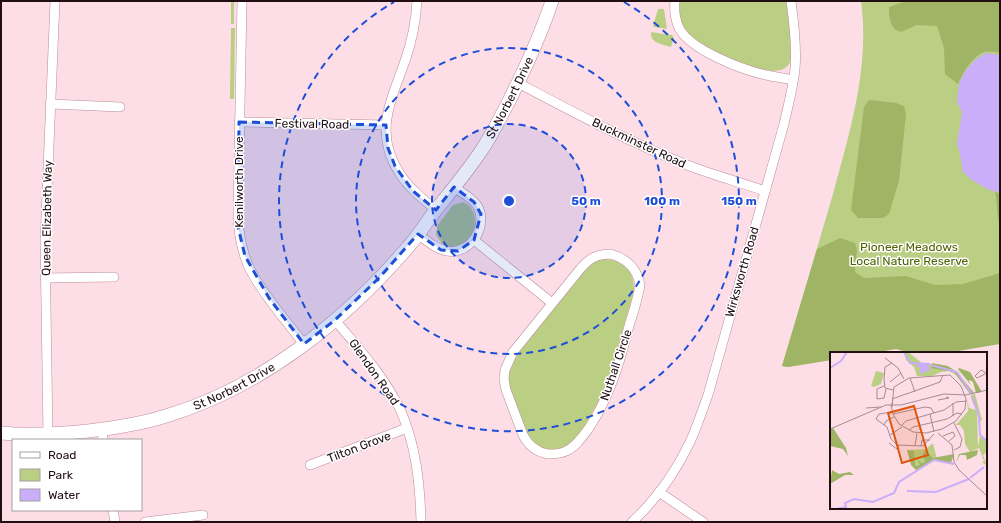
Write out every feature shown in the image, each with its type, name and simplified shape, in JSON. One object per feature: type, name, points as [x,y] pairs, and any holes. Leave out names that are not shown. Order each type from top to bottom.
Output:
[{"type":"street","name":"Queen Elizabeth Way","points":[[48,435],[45,278],[46,197],[54,1]]},
{"type":"street","name":"Kenilworth Drive","points":[[242,1],[238,227],[245,256],[252,272],[269,298],[304,344]]},
{"type":"street","points":[[417,1],[410,46],[390,101],[386,125],[388,148],[399,173],[413,191],[436,210]]},
{"type":"street","name":"St Norbert Drive","points":[[1,433],[102,435],[140,422],[166,416],[222,394],[265,371],[335,320],[409,247],[482,150],[540,38],[552,1]]},
{"type":"street","points":[[675,1],[676,18],[679,28],[694,45],[748,70],[793,80]]},
{"type":"street","name":"Wirksworth Road","points":[[632,522],[659,492],[676,466],[690,442],[708,395],[784,124],[795,69],[795,43],[791,1]]},
{"type":"street","name":"Buckminster Road","points":[[518,83],[662,154],[711,174],[765,190]]},
{"type":"street","points":[[50,104],[120,107]]},
{"type":"street","name":"Festival Road","points":[[239,122],[386,125]]},
{"type":"street","points":[[418,234],[436,248],[448,252],[464,249],[474,240],[481,220],[481,214],[474,202],[454,187]]},
{"type":"street","points":[[474,240],[552,303]]},
{"type":"street","name":"Nuthall Circle","points":[[599,254],[611,254],[620,257],[633,267],[640,285],[616,374],[603,405],[577,444],[567,451],[553,454],[538,451],[526,442],[512,407],[504,379],[505,370],[513,352],[552,303],[587,261],[599,254]]},
{"type":"street","points":[[45,278],[114,278]]},
{"type":"street","name":"Glendon Road","points":[[335,320],[367,359],[383,381],[400,409],[417,464],[421,522]]},
{"type":"street","name":"Tilton Grove","points":[[310,466],[407,428]]},
{"type":"street","points":[[659,492],[703,522]]},
{"type":"street","points":[[113,511],[115,522]]},
{"type":"street","points":[[145,522],[203,515]]},
{"type":"highlighted area","points":[[239,122],[386,125],[388,148],[395,166],[413,191],[436,210],[454,187],[474,202],[481,214],[474,240],[458,251],[441,250],[418,234],[379,278],[335,320],[304,344],[269,298],[245,256],[238,227]]},
{"type":"green space","points":[[231,1],[234,1],[234,24],[231,24]]},
{"type":"green space","points":[[678,1],[786,1],[791,41],[790,62],[784,69],[774,71],[746,65],[718,53],[688,34],[683,28],[679,18]]},
{"type":"green space","name":"Pioneer Meadows Local Nature Reserve","points":[[861,1],[1000,1],[1000,330],[878,352],[830,352],[830,360],[788,367],[782,366],[833,194],[852,123],[861,74],[863,26]]},
{"type":"green space","points":[[906,1],[1000,1],[1000,53],[984,52],[980,54],[968,65],[958,84],[945,74],[944,48],[937,26],[917,25],[901,32],[897,31],[892,26],[889,7]]},
{"type":"green space","points":[[658,9],[664,9],[667,29],[653,26]]},
{"type":"green space","points":[[231,28],[235,28],[234,99],[230,99]]},
{"type":"green space","points":[[651,32],[672,35],[674,38],[671,47],[654,41],[651,36]]},
{"type":"green space","points":[[869,100],[896,103],[904,106],[906,114],[899,181],[889,214],[883,218],[858,218],[851,210],[864,107]]},
{"type":"green space","points":[[995,192],[1000,193],[1000,226],[998,218]]},
{"type":"green space","points":[[463,202],[469,206],[473,212],[475,219],[472,233],[463,244],[456,247],[443,245],[436,235],[437,226],[453,205]]},
{"type":"green space","points":[[840,238],[855,243],[857,249],[855,272],[864,278],[906,276],[935,285],[963,284],[1000,273],[1000,344],[952,352],[906,352],[896,349],[878,352],[830,352],[830,360],[788,367],[782,366],[817,249]]},
{"type":"green space","points":[[605,259],[623,264],[630,272],[634,284],[634,291],[607,385],[580,435],[570,445],[559,450],[545,450],[529,438],[509,390],[507,372],[517,355],[574,280],[594,261]]},
{"type":"water","points":[[986,53],[1000,55],[1000,193],[987,189],[972,180],[963,172],[957,144],[962,112],[957,102],[959,84],[964,73],[975,60]]}]
